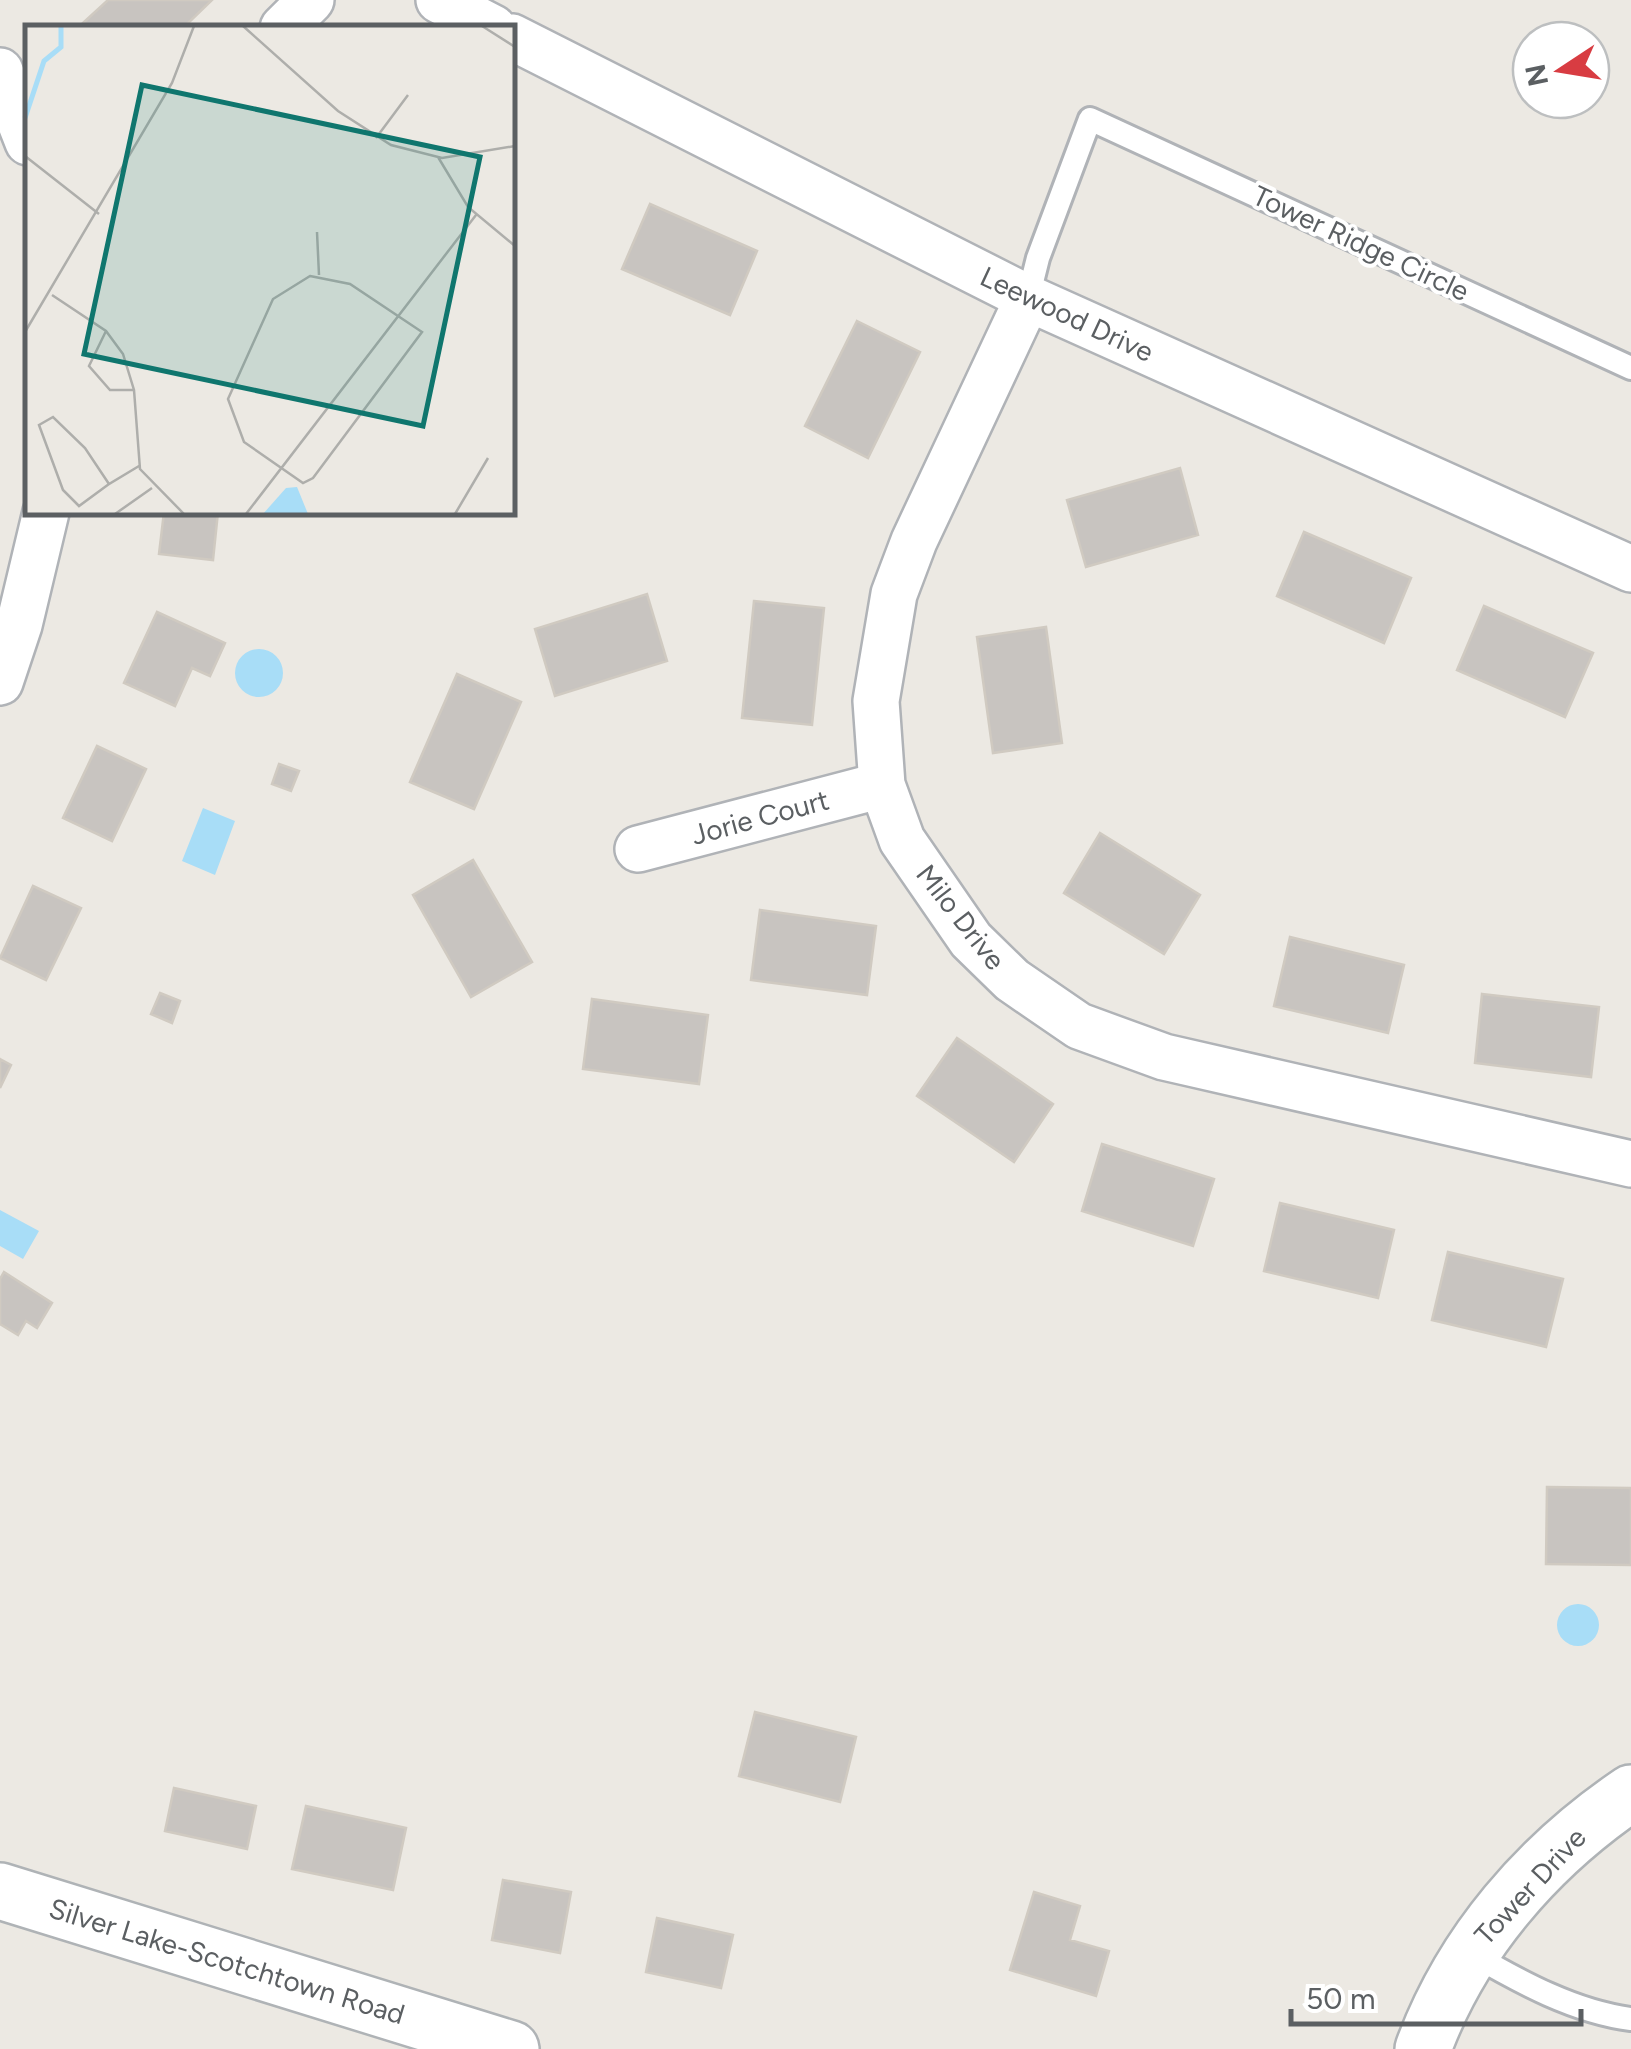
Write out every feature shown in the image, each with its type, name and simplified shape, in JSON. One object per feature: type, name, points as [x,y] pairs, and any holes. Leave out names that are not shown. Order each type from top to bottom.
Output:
[{"type":"street","points":[[286,25],[311,0]]},
{"type":"street","points":[[439,0],[487,25]]},
{"type":"street","name":"Leewood Drive","points":[[515,39],[1028,298],[1631,568]]},
{"type":"street","points":[[0,71],[25,134]]},
{"type":"street","name":"Milo Drive","points":[[1028,298],[914,541],[894,594],[876,701],[882,785],[902,840],[972,940],[1012,980],[1080,1026],[1164,1056],[1631,1164]]},
{"type":"street","points":[[0,682],[10,621],[45,515]]},
{"type":"street","name":"Jorie Court","points":[[638,848],[882,785]]},
{"type":"street","name":"Tower Drive","points":[[1423,2049],[1469,1952],[1508,1902],[1583,1826],[1631,1793]]},
{"type":"street","name":"Silver Lake-Scotchtown Road","points":[[0,1891],[511,2049]]},
{"type":"lane","name":"Tower Ridge Circle","points":[[1028,298],[1038,258],[1090,119],[1631,368]]},
{"type":"lane","points":[[1469,1952],[1524,1984],[1631,2020]]},
{"type":"water","points":[[259,649],[276,656],[283,673],[276,690],[259,697],[242,690],[235,673],[242,656]]},
{"type":"water","points":[[203,808],[235,821],[215,875],[182,861]]},
{"type":"water","points":[[0,1210],[39,1231],[23,1259],[0,1246]]},
{"type":"water","points":[[1578,1604],[1593,1610],[1599,1625],[1593,1640],[1578,1646],[1563,1640],[1557,1625],[1563,1610]]},
{"type":"building","points":[[108,0],[212,0],[186,25],[83,23]]},
{"type":"building","points":[[650,204],[757,251],[730,315],[622,269]]},
{"type":"building","points":[[857,321],[920,352],[868,458],[805,426]]},
{"type":"building","points":[[1180,468],[1198,535],[1086,567],[1067,500]]},
{"type":"building","points":[[164,515],[218,515],[213,560],[159,554]]},
{"type":"building","points":[[1304,532],[1411,578],[1384,643],[1277,596]]},
{"type":"building","points":[[647,594],[667,661],[555,696],[535,629]]},
{"type":"building","points":[[754,601],[824,608],[812,725],[742,718]]},
{"type":"building","points":[[1484,606],[1593,653],[1565,717],[1457,670]]},
{"type":"building","points":[[157,612],[225,643],[210,676],[192,668],[175,706],[124,683]]},
{"type":"building","points":[[1046,627],[1062,743],[993,753],[977,637]]},
{"type":"building","points":[[457,674],[521,702],[474,809],[410,782]]},
{"type":"building","points":[[97,746],[146,769],[112,841],[63,818]]},
{"type":"building","points":[[279,764],[299,771],[291,791],[272,784]]},
{"type":"building","points":[[1100,833],[1200,895],[1164,954],[1064,893]]},
{"type":"building","points":[[473,860],[532,962],[471,997],[413,895]]},
{"type":"building","points":[[33,886],[81,908],[46,980],[0,958]]},
{"type":"building","points":[[760,910],[876,926],[867,995],[751,980]]},
{"type":"building","points":[[1290,937],[1404,965],[1388,1033],[1274,1006]]},
{"type":"building","points":[[160,993],[180,1001],[172,1023],[151,1014]]},
{"type":"building","points":[[1482,994],[1599,1007],[1591,1077],[1475,1063]]},
{"type":"building","points":[[592,999],[708,1015],[699,1084],[583,1069]]},
{"type":"building","points":[[957,1038],[1053,1104],[1014,1162],[917,1096]]},
{"type":"building","points":[[0,1059],[11,1065],[0,1088]]},
{"type":"building","points":[[1102,1144],[1214,1179],[1193,1246],[1082,1211]]},
{"type":"building","points":[[1280,1203],[1394,1230],[1378,1298],[1264,1271]]},
{"type":"building","points":[[1448,1252],[1563,1279],[1546,1347],[1432,1320]]},
{"type":"building","points":[[4,1272],[52,1303],[37,1328],[26,1321],[18,1335],[0,1324],[0,1279]]},
{"type":"building","points":[[1547,1487],[1631,1488],[1631,1565],[1546,1564]]},
{"type":"building","points":[[755,1712],[856,1737],[840,1802],[739,1776]]},
{"type":"building","points":[[174,1788],[256,1806],[247,1849],[165,1831]]},
{"type":"building","points":[[306,1806],[406,1828],[393,1890],[292,1869]]},
{"type":"building","points":[[503,1880],[571,1892],[560,1953],[492,1940]]},
{"type":"building","points":[[1034,1892],[1080,1906],[1070,1940],[1109,1951],[1096,1996],[1010,1970]]},
{"type":"building","points":[[657,1918],[733,1935],[721,1988],[646,1972]]}]
